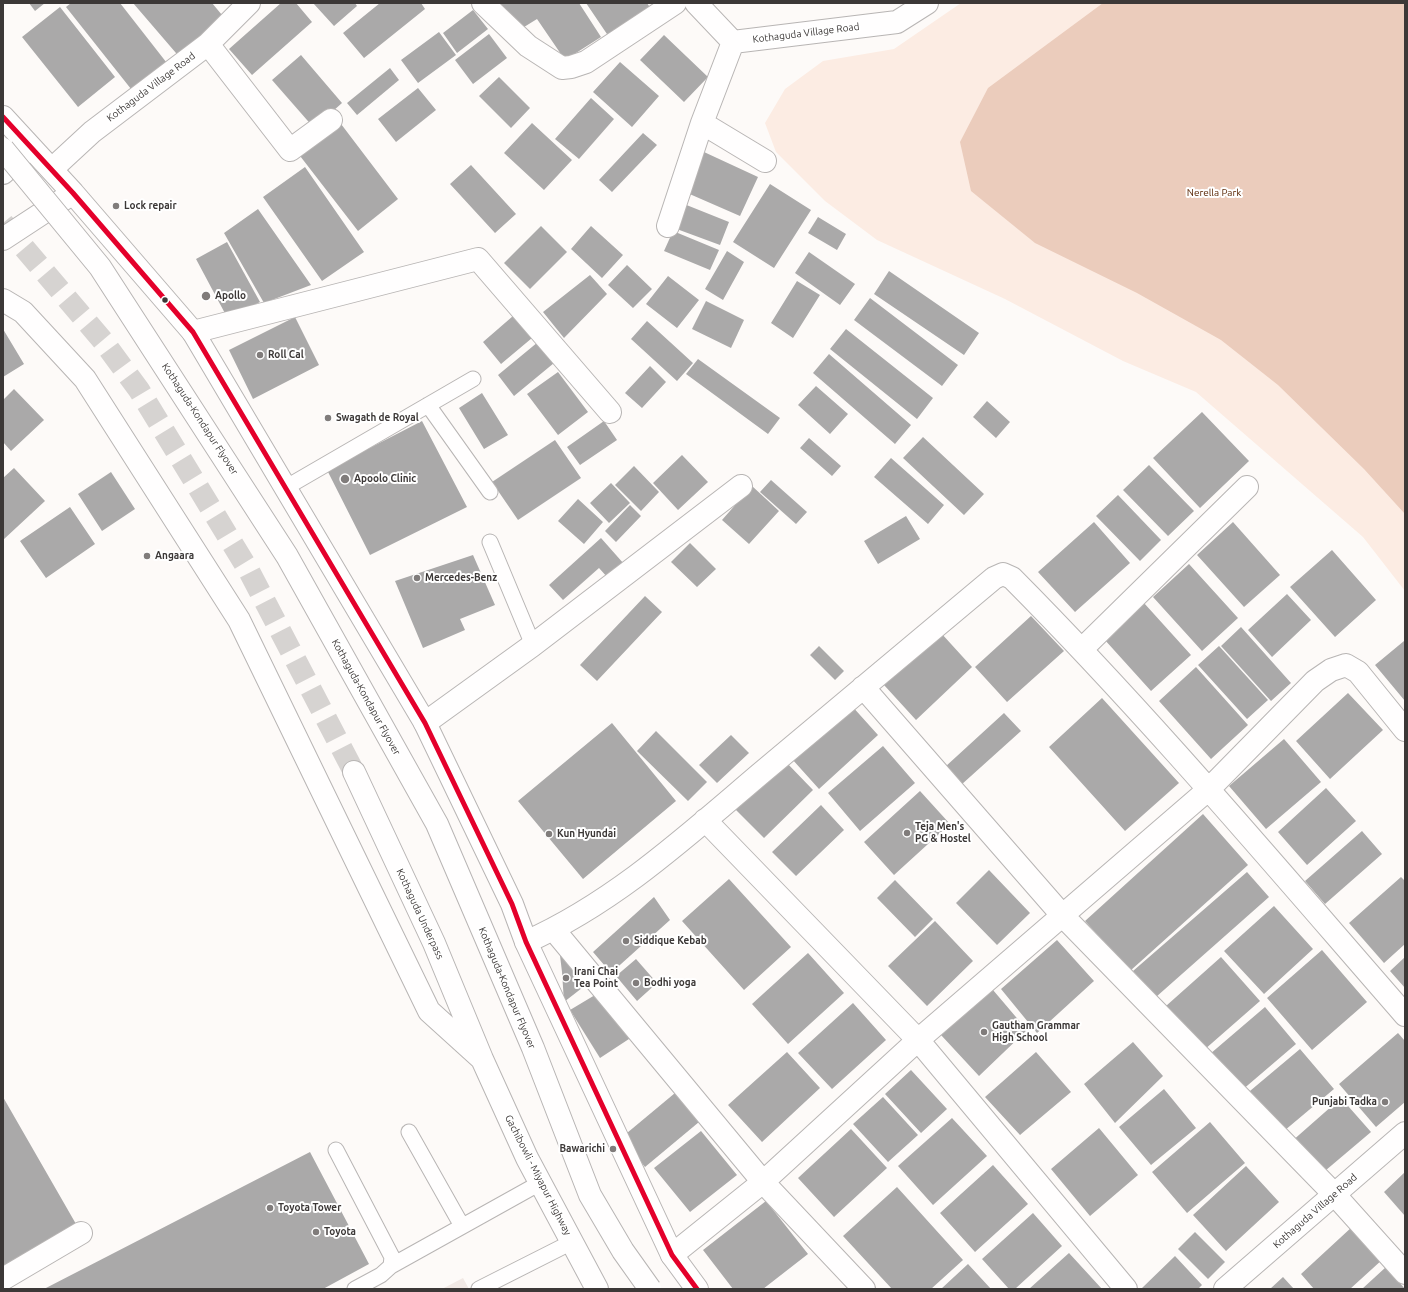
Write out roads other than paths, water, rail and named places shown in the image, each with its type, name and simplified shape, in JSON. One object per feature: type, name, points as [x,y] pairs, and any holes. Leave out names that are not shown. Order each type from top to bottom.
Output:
[{"type":"street","name":"Kothaguda Village Road","points":[[52,169],[92,132],[208,44],[249,3]]},
{"type":"street","points":[[483,3],[528,46],[562,68],[571,67],[586,62],[675,3]]},
{"type":"street","points":[[668,226],[702,123],[733,42],[696,3]]},
{"type":"street","name":"Kothaguda Village Road","points":[[733,42],[897,22],[927,3]]},
{"type":"street","points":[[208,44],[290,150],[331,120]]},
{"type":"street","points":[[3,117],[52,169],[193,332],[425,722],[512,904],[526,942],[672,1255],[697,1289]]},
{"type":"street","points":[[702,123],[766,161]]},
{"type":"street","points":[[3,173],[31,147]]},
{"type":"street","name":"Kothaguda-Kondapur Flyover","points":[[3,149],[100,267],[287,556],[437,824],[533,1048],[590,1195],[623,1251],[650,1289]]},
{"type":"street","points":[[3,239],[73,193]]},
{"type":"street","points":[[193,332],[478,259],[610,412]]},
{"type":"street","points":[[3,300],[23,312],[85,379],[239,620],[429,1010],[482,1059]]},
{"type":"street","points":[[425,722],[533,645],[741,486]]},
{"type":"street","points":[[1082,649],[1247,487]]},
{"type":"street","points":[[526,942],[554,930],[623,887],[994,578],[1003,574],[1012,578],[1082,649],[1209,789],[1405,1015]]},
{"type":"street","points":[[672,1255],[763,1182],[918,1040],[1209,789],[1315,681],[1331,670],[1346,665],[1358,672],[1405,730]]},
{"type":"street","points":[[863,687],[1062,915],[1334,1194],[1405,1273]]},
{"type":"street","name":"Kothaguda Underpass","points":[[354,772],[434,943],[482,1059]]},
{"type":"street","points":[[705,820],[918,1040],[1126,1289]]},
{"type":"street","points":[[554,930],[763,1182],[864,1289]]},
{"type":"street","name":"Gachibowli - Miyapur Highway","points":[[482,1059],[540,1183],[597,1289]]},
{"type":"street","name":"Kothaguda Village Road","points":[[1225,1289],[1405,1134]]},
{"type":"street","points":[[3,1279],[81,1233]]},
{"type":"lane","points":[[285,488],[473,379]]},
{"type":"lane","points":[[428,406],[490,492]]},
{"type":"lane","points":[[490,542],[533,645]]},
{"type":"lane","points":[[409,1132],[462,1226]]},
{"type":"lane","points":[[336,1150],[392,1256],[391,1266]]},
{"type":"lane","points":[[355,1289],[381,1275],[391,1266],[540,1183]]},
{"type":"lane","points":[[480,1289],[507,1283],[572,1242]]},
{"type":"tunnel","points":[[3,223],[103,341],[139,390],[249,571],[354,772]]},
{"type":"place","name":"Lock repair","points":[[116,206]]},
{"type":"place","name":"Apollo","points":[[206,296]]},
{"type":"place","name":"Roll Cal","points":[[260,355]]},
{"type":"place","name":"Swagath de Royal","points":[[328,418]]},
{"type":"place","name":"Apoolo Clinic","points":[[345,479]]},
{"type":"place","name":"Angaara","points":[[147,556]]},
{"type":"place","name":"Mercedes-Benz","points":[[417,578]]},
{"type":"place","name":"Teja Men's PG & Hostel","points":[[907,833]]},
{"type":"place","name":"Kun Hyundai","points":[[549,834]]},
{"type":"place","name":"Siddique Kebab","points":[[626,941]]},
{"type":"place","name":"Irani Chai Tea Point","points":[[566,978]]},
{"type":"place","name":"Bodhi yoga","points":[[636,983]]},
{"type":"place","name":"Gautham Grammar High School","points":[[984,1032]]},
{"type":"place","name":"Punjabi Tadka","points":[[1385,1102]]},
{"type":"place","name":"Bawarichi","points":[[613,1149]]},
{"type":"place","name":"Toyota Tower","points":[[270,1208]]},
{"type":"place","name":"Toyota","points":[[316,1232]]},
{"type":"park label","name":"Nerella Park","points":[[1214,193]]}]
